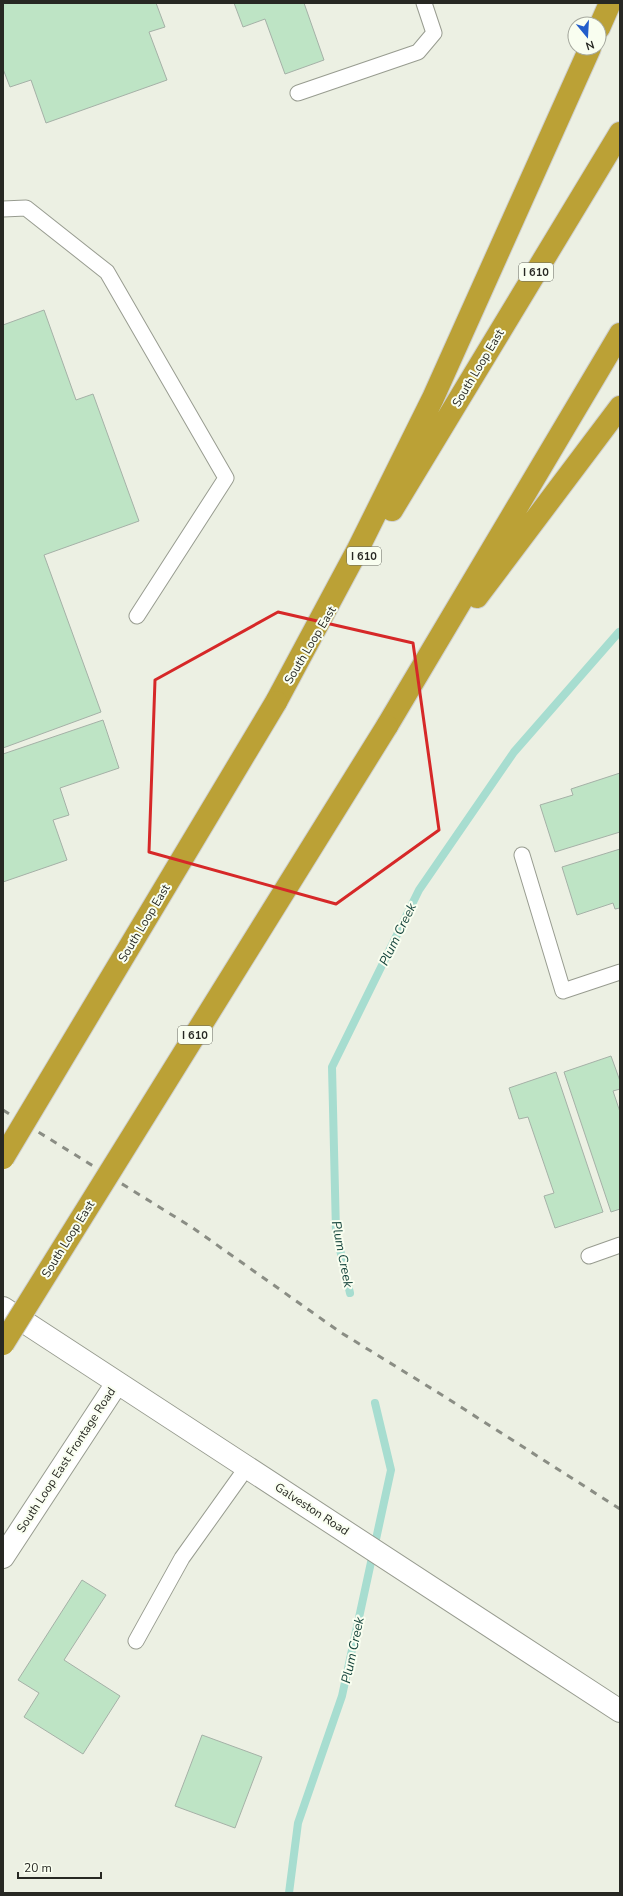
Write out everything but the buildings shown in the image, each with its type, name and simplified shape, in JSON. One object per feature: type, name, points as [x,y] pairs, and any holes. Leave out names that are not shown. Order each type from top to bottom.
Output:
[{"type":"highway","points":[[604,16],[610,3]]},
{"type":"highway","points":[[276,702],[358,549],[433,398],[586,56]]},
{"type":"highway","name":"South Loop East","points":[[3,1158],[276,702],[620,133]]},
{"type":"highway","name":"South Loop East","points":[[3,1344],[387,726],[541,464],[620,334]]},
{"type":"highway","points":[[387,726],[475,600],[620,407]]},
{"type":"main road","name":"Galveston Road","points":[[3,1308],[620,1711]]},
{"type":"main road","name":"South Loop East Frontage Road","points":[[3,1557],[117,1383]]},
{"type":"lane","points":[[298,93],[418,52],[434,33],[424,3]]},
{"type":"lane","points":[[3,208],[26,208],[107,272],[226,478],[137,616]]},
{"type":"lane","points":[[522,855],[563,991],[620,972]]},
{"type":"lane","points":[[589,1256],[620,1245]]},
{"type":"lane","points":[[136,1641],[182,1558],[247,1468]]},
{"type":"highlighted area","points":[[278,612],[413,643],[439,830],[336,904],[149,852],[155,680]]},
{"type":"waterway","name":"Plum Creek","points":[[350,1293],[336,1232],[332,1067],[419,890],[514,752],[619,632]]},
{"type":"waterway","name":"Plum Creek","points":[[289,1893],[298,1823],[342,1696],[391,1470],[375,1403]]},
{"type":"railway","points":[[3,1110],[193,1228],[340,1332],[442,1395],[620,1509]]}]
